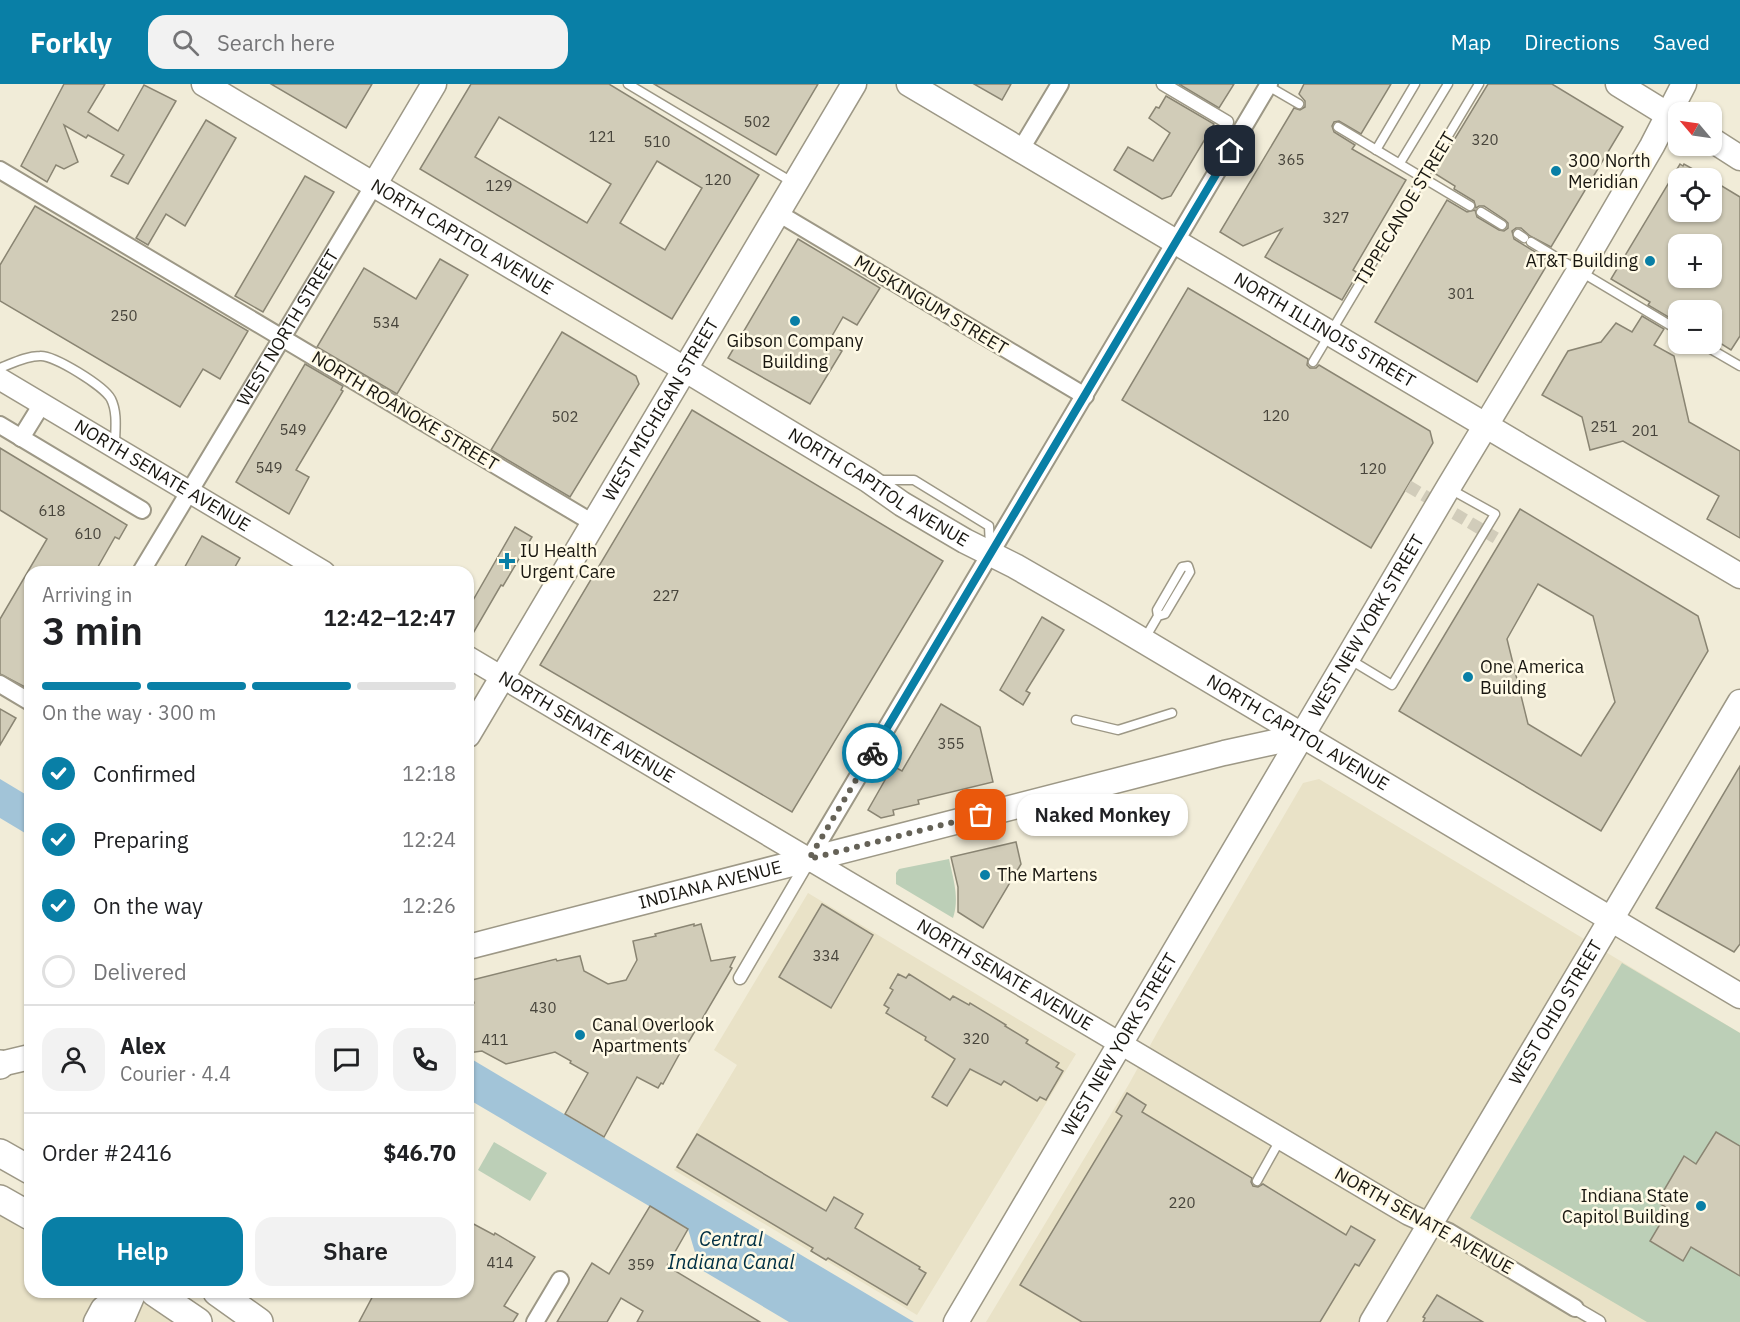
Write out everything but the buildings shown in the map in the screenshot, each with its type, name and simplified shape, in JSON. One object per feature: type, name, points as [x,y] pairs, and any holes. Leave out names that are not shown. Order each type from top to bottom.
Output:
[{"type":"main road","name":"NORTH CAPITOL AVENUE","points":[[204,84],[230,95],[374,184],[868,480],[902,504],[991,555],[1016,566],[1740,996]]},
{"type":"main road","name":"WEST NORTH STREET","points":[[374,184],[434,84]]},
{"type":"main road","name":"WEST MICHIGAN STREET","points":[[474,725],[854,84]]},
{"type":"main road","name":"NORTH ILLINOIS STREET","points":[[909,84],[1740,576]]},
{"type":"main road","points":[[1618,84],[1668,115]]},
{"type":"main road","name":"WEST NEW YORK STREET","points":[[1678,102],[1684,84]]},
{"type":"main road","name":"WEST NEW YORK STREET","points":[[956,1322],[1448,488],[1668,126]]},
{"type":"main road","points":[[1722,146],[1740,158]]},
{"type":"main road","name":"WEST OHIO STREET","points":[[1372,1322],[1740,702]]},
{"type":"main road","name":"INDIANA AVENUE","points":[[474,945],[1224,753],[1302,736]]},
{"type":"main road","points":[[0,1064],[24,1058]]},
{"type":"main road","points":[[0,1154],[24,1167]]},
{"type":"main road","points":[[0,1199],[24,1213]]},
{"type":"main road","points":[[96,1322],[103,1309],[117,1298]]},
{"type":"main road","points":[[121,1322],[131,1298]]},
{"type":"main road","points":[[161,1298],[190,1321]]},
{"type":"main road","points":[[226,1298],[260,1322]]},
{"type":"street","points":[[1021,149],[1060,84]]},
{"type":"street","points":[[1162,84],[1227,123]]},
{"type":"street","points":[[740,978],[1269,85]]},
{"type":"street","name":"NORTH ROANOKE STREET","points":[[0,170],[593,523]]},
{"type":"street","name":"WEST NORTH STREET","points":[[145,566],[374,184]]},
{"type":"street","name":"MUSKINGUM STREET","points":[[778,213],[1085,396]]},
{"type":"street","name":"NORTH SENATE AVENUE","points":[[0,379],[314,566]]},
{"type":"street","points":[[21,438],[42,404]]},
{"type":"street","points":[[0,425],[142,510]]},
{"type":"street","name":"NORTH SENATE AVENUE","points":[[474,661],[1408,1214],[1469,1244],[1575,1308]]},
{"type":"street","points":[[0,684],[24,698]]},
{"type":"street","points":[[535,1322],[560,1280]]},
{"type":"street","points":[[1575,1308],[1599,1322]]},
{"type":"lane","points":[[628,84],[795,184]]},
{"type":"lane","points":[[1376,150],[1415,84]]},
{"type":"lane","points":[[1400,164],[1448,84]]},
{"type":"lane","name":"TIPPECANOE STREET","points":[[1313,362],[1479,84]]},
{"type":"lane","points":[[1269,85],[1299,104]]},
{"type":"lane","points":[[1338,127],[1470,206]]},
{"type":"lane","points":[[1481,212],[1502,225]]},
{"type":"lane","points":[[1524,238],[1668,324]]},
{"type":"lane","points":[[1719,354],[1740,366]]},
{"type":"lane","points":[[0,368],[42,355],[92,382],[111,399],[115,415],[115,447]]},
{"type":"lane","points":[[1348,659],[1392,686],[1495,514],[1448,488]]},
{"type":"lane","points":[[1143,641],[1158,616],[1165,614],[1190,572],[1188,566],[1182,567],[1156,610],[1158,616]]},
{"type":"lane","points":[[1076,720],[1119,730],[1172,713]]},
{"type":"lane","points":[[1257,1181],[1281,1139]]},
{"type":"shaded area","points":[[1319,779],[1740,1033],[1740,1322],[986,1322],[1129,1084],[1303,783]]},
{"type":"shaded area","points":[[808,893],[1076,1054],[917,1315],[674,1170],[737,1065],[714,1050]]},
{"type":"shaded area","points":[[0,1215],[24,1230],[24,1298],[134,1298],[174,1322],[0,1322]]},
{"type":"green space","points":[[949,859],[956,896],[953,918],[896,884],[896,873],[899,869]]},
{"type":"green space","points":[[1622,963],[1740,1033],[1740,1322],[1647,1322],[1470,1218]]},
{"type":"green space","points":[[494,1142],[547,1173],[530,1201],[478,1170]]},
{"type":"water","points":[[0,779],[24,793],[24,832],[0,818]]},
{"type":"water","name":"Central Indiana Canal","points":[[474,1061],[914,1322],[789,1322],[700,1269],[688,1229],[474,1103]]},
{"type":"tunnel","points":[[1408,486],[1501,541]]},
{"type":"way so far","points":[[872,753],[809,859],[981,815]]},
{"type":"place","name":"300 North Meridian","points":[[1556,171]]},
{"type":"place","name":"AT&T Building","points":[[1650,261]]},
{"type":"place","name":"Gibson Company Building","points":[[795,321]]},
{"type":"place","name":"IU Health Urgent Care","points":[[507,561]]},
{"type":"place","name":"One America Building","points":[[1468,677]]},
{"type":"place","name":"Naked Monkey","points":[[981,815]]},
{"type":"place","name":"The Martens","points":[[985,875]]},
{"type":"place","name":"Canal Overlook Apartments","points":[[580,1035]]},
{"type":"place","name":"Indiana State Capitol Building","points":[[1701,1206]]},
{"type":"route","points":[[872,753],[1230,151]]}]
